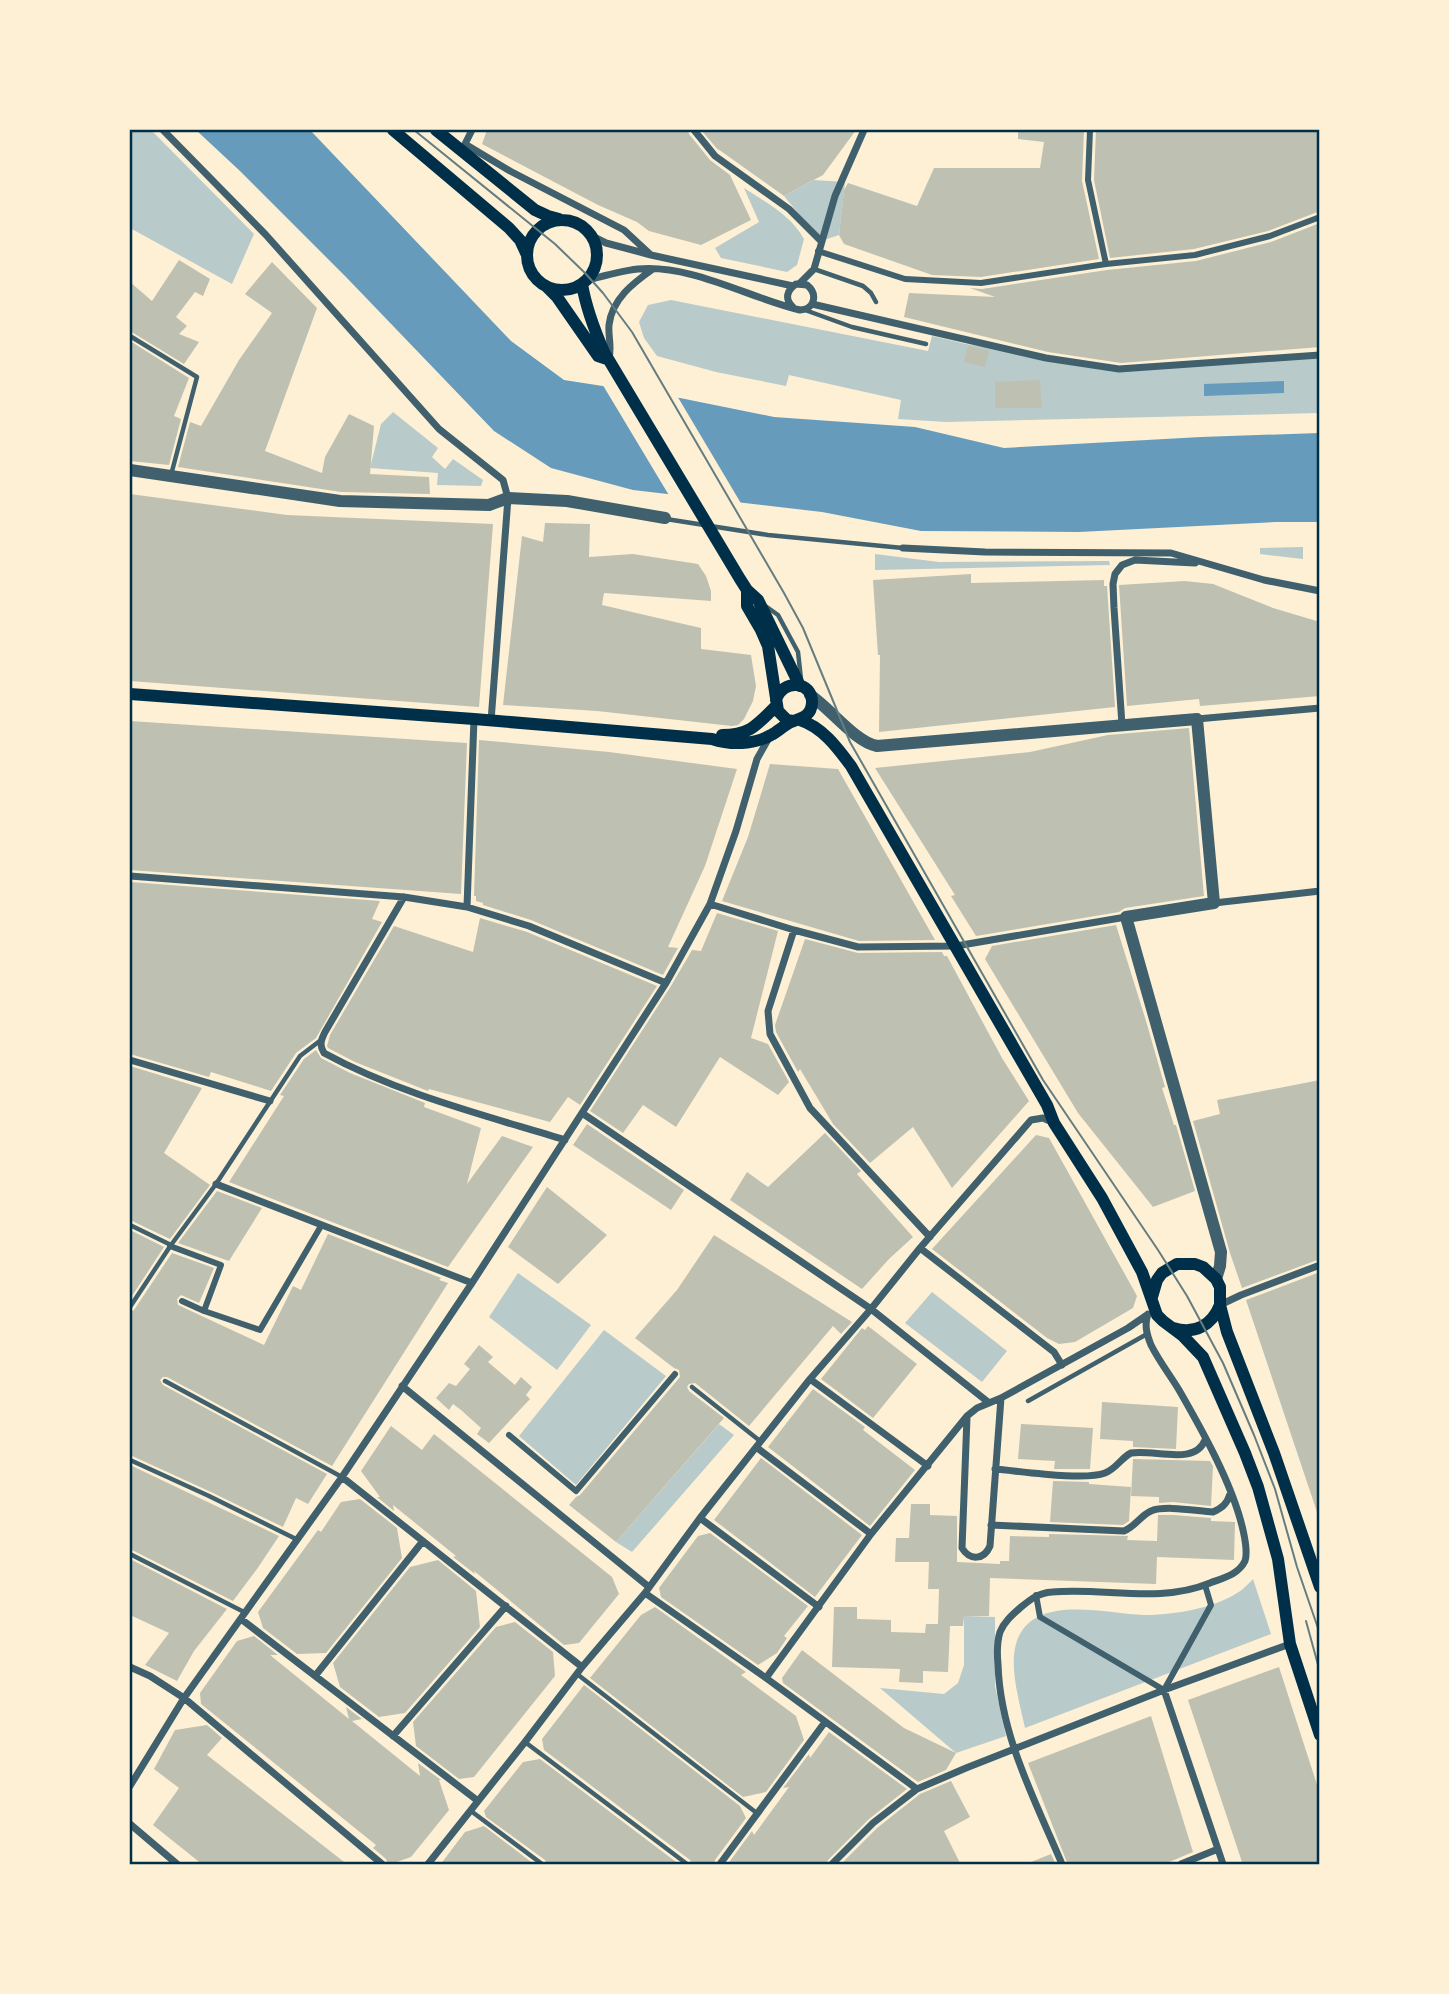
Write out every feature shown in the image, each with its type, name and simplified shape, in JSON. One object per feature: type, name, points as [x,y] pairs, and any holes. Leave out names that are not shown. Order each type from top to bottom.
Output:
[{"type":"main road","points":[[393,130],[509,228],[520,240],[532,273],[557,297],[598,356],[611,363]]},
{"type":"main road","points":[[436,130],[464,147],[535,209],[548,216],[579,223],[592,236],[596,243],[597,261],[594,270],[584,282],[564,290],[546,286]]},
{"type":"main road","points":[[527,255],[532,236],[538,229],[545,223],[562,219]]},
{"type":"main road","points":[[130,694],[474,719],[734,743],[770,736],[809,712],[811,706],[804,689],[758,600],[743,585],[611,363],[586,307],[584,282]]},
{"type":"main road","points":[[743,585],[747,606],[768,646],[776,703],[782,716],[814,727],[827,737],[850,766],[1047,1105],[1054,1123],[1107,1209],[1142,1272],[1151,1306],[1163,1321],[1183,1336],[1203,1357],[1258,1487],[1278,1559],[1290,1644],[1320,1735]]},
{"type":"main road","points":[[712,739],[720,735],[749,731],[758,725],[786,686],[791,684],[804,689]]},
{"type":"main road","points":[[1151,1306],[1153,1289],[1162,1273],[1177,1264],[1195,1264],[1210,1272],[1216,1279],[1220,1287],[1220,1305],[1227,1332],[1320,1587]]},
{"type":"main road","points":[[1170,1327],[1187,1331],[1204,1326],[1211,1321],[1220,1305]]},
{"type":"street","points":[[163,130],[267,235],[439,429],[503,480],[509,498],[491,721]]},
{"type":"street","points":[[472,130],[464,147],[624,230],[651,255]]},
{"type":"street","points":[[694,130],[715,156],[789,209],[821,241]]},
{"type":"street","points":[[793,307],[789,304],[788,292],[814,269],[835,196],[864,130]]},
{"type":"street","points":[[1090,130],[1088,180],[1106,264]]},
{"type":"street","points":[[818,251],[905,279],[981,283],[1106,264],[1195,256],[1270,236],[1320,217]]},
{"type":"street","points":[[584,282],[615,272],[653,269],[680,272],[805,310],[814,300],[813,292],[807,285],[651,255],[606,243],[592,236]]},
{"type":"street","points":[[611,363],[609,326],[612,314],[625,291],[653,269]]},
{"type":"street","points":[[812,304],[1046,358],[1119,369],[1320,355]]},
{"type":"street","points":[[130,470],[341,501],[489,505],[509,498],[567,501],[665,518]]},
{"type":"street","points":[[903,548],[985,552],[1171,553],[1264,580],[1320,591]]},
{"type":"street","points":[[1122,725],[1114,608],[1115,574],[1122,565],[1135,560],[1206,563]]},
{"type":"street","points":[[804,689],[863,742],[877,746],[1320,708]]},
{"type":"street","points":[[467,907],[474,719]]},
{"type":"street","points":[[1198,719],[1214,902]]},
{"type":"street","points":[[130,1786],[184,1698],[342,1476],[472,1283],[666,984],[710,904],[736,831],[757,759],[770,736]]},
{"type":"street","points":[[130,876],[404,897],[467,907],[529,926],[666,984]]},
{"type":"street","points":[[710,904],[858,947],[956,946],[1214,902],[1320,891]]},
{"type":"street","points":[[404,897],[321,1044],[324,1054],[440,1102],[565,1140]]},
{"type":"street","points":[[1126,917],[1221,1252],[1216,1279]]},
{"type":"street","points":[[794,930],[768,1011],[770,1034],[810,1108],[930,1237]]},
{"type":"street","points":[[130,1060],[270,1101]]},
{"type":"street","points":[[582,1113],[871,1309],[988,1402]]},
{"type":"street","points":[[428,1864],[582,1667],[647,1590],[758,1444],[920,1248],[1031,1120],[1042,1118],[1054,1123]]},
{"type":"street","points":[[216,1184],[472,1283]]},
{"type":"street","points":[[182,1301],[260,1330],[321,1226]]},
{"type":"street","points":[[171,1246],[221,1265],[204,1311]]},
{"type":"street","points":[[920,1248],[1054,1352],[1062,1365]]},
{"type":"street","points":[[1220,1305],[1320,1265]]},
{"type":"street","points":[[1062,1864],[1004,1720],[998,1685],[997,1650],[1001,1632],[1010,1617],[1036,1595],[1052,1591],[1146,1594],[1205,1585],[1236,1573],[1245,1560],[1246,1542],[1230,1494],[1205,1440],[1147,1334],[1146,1321],[1151,1306]]},
{"type":"street","points":[[766,1678],[871,1534],[967,1416],[977,1408],[1141,1321],[1151,1306]]},
{"type":"street","points":[[509,1436],[576,1491],[675,1374]]},
{"type":"street","points":[[810,1379],[928,1466]]},
{"type":"street","points":[[402,1386],[647,1590],[917,1789]]},
{"type":"street","points":[[967,1416],[962,1548],[968,1555],[977,1557],[988,1550],[1000,1398]]},
{"type":"street","points":[[995,1468],[1099,1475],[1115,1467],[1131,1453],[1187,1455],[1199,1451],[1205,1440]]},
{"type":"street","points":[[758,1444],[871,1534]]},
{"type":"street","points":[[342,1476],[582,1667]]},
{"type":"street","points":[[991,1525],[1124,1531],[1151,1511],[1161,1508],[1213,1512],[1219,1510],[1230,1494]]},
{"type":"street","points":[[701,1518],[819,1607]]},
{"type":"street","points":[[315,1676],[424,1541]]},
{"type":"street","points":[[1164,1690],[1211,1605],[1205,1585]]},
{"type":"street","points":[[1036,1595],[1040,1617],[1164,1690],[1223,1864]]},
{"type":"street","points":[[393,1736],[506,1606]]},
{"type":"street","points":[[243,1616],[315,1676],[478,1801]]},
{"type":"street","points":[[832,1864],[873,1823],[917,1789],[1164,1690],[1290,1644]]},
{"type":"street","points":[[130,1667],[159,1681],[184,1698],[383,1864]]},
{"type":"street","points":[[720,1864],[825,1722]]},
{"type":"street","points":[[130,1824],[177,1864]]},
{"type":"street","points":[[1181,1864],[1218,1849]]},
{"type":"lane","points":[[814,269],[863,286],[872,293],[876,302]]},
{"type":"lane","points":[[805,310],[852,327],[926,344]]},
{"type":"lane","points":[[130,336],[197,377],[171,476]]},
{"type":"lane","points":[[665,518],[768,535],[903,548]]},
{"type":"lane","points":[[130,1307],[216,1184],[300,1056],[321,1044]]},
{"type":"lane","points":[[130,1225],[171,1246]]},
{"type":"lane","points":[[1028,1401],[1147,1334]]},
{"type":"lane","points":[[165,1381],[342,1476]]},
{"type":"lane","points":[[692,1387],[758,1444]]},
{"type":"lane","points":[[130,1460],[296,1539]]},
{"type":"lane","points":[[130,1554],[243,1616]]},
{"type":"lane","points":[[577,1674],[758,1814]]},
{"type":"lane","points":[[525,1742],[687,1864]]},
{"type":"lane","points":[[470,1810],[542,1864]]},
{"type":"shaded area","points":[[130,130],[150,130],[155,134],[254,234],[232,284],[130,228]]},
{"type":"shaded area","points":[[814,180],[845,182],[839,235],[821,241],[784,196]]},
{"type":"shaded area","points":[[744,188],[785,216],[804,239],[797,265],[787,272],[721,258],[715,248],[759,222]]},
{"type":"shaded area","points":[[671,300],[928,351],[932,336],[1119,369],[1319,355],[1319,413],[946,422],[898,419],[901,400],[789,375],[786,386],[716,372],[657,356],[644,338],[639,322],[648,305]]},
{"type":"shaded area","points":[[393,412],[438,448],[432,457],[445,469],[453,459],[483,480],[481,486],[437,485],[438,473],[370,468],[381,424]]},
{"type":"shaded area","points":[[1303,547],[1303,559],[1260,554],[1260,548]]},
{"type":"shaded area","points":[[875,554],[939,562],[1109,561],[1110,565],[875,570]]},
{"type":"shaded area","points":[[518,1273],[591,1325],[557,1370],[489,1317]]},
{"type":"shaded area","points":[[932,1292],[1007,1351],[982,1382],[905,1323]]},
{"type":"shaded area","points":[[604,1330],[666,1376],[576,1485],[519,1436]]},
{"type":"shaded area","points":[[719,1424],[734,1435],[632,1552],[616,1542]]},
{"type":"shaded area","points":[[1253,1579],[1271,1634],[1025,1728],[1016,1686],[1014,1654],[1024,1628],[1037,1617],[1071,1610],[1144,1615],[1180,1612],[1227,1599]]},
{"type":"shaded area","points":[[964,1616],[995,1617],[995,1686],[1006,1736],[956,1753],[880,1688],[944,1694],[958,1683],[964,1665]]},
{"type":"water","points":[[196,130],[310,130],[511,341],[564,380],[680,398],[774,417],[915,427],[1004,448],[1319,433],[1319,522],[1079,532],[921,531],[822,512],[633,490],[551,468],[494,431],[346,277]]},
{"type":"water","points":[[1284,381],[1284,393],[1204,396],[1204,384]]},
{"type":"pier","points":[[601,382],[676,394],[742,505],[670,497]]},
{"type":"building","points":[[487,130],[688,130],[710,160],[730,175],[751,220],[701,245],[649,231],[637,222],[598,205],[482,144]]},
{"type":"building","points":[[701,130],[856,130],[823,175],[784,196],[718,149],[719,151]]},
{"type":"building","points":[[1018,130],[1084,130],[1082,181],[1099,259],[981,277],[932,275],[844,244],[839,235],[844,190],[848,183],[917,206],[934,168],[1040,168],[1044,142],[1018,139]]},
{"type":"building","points":[[1096,130],[1320,130],[1320,211],[1268,231],[1194,249],[1110,258],[1094,180]]},
{"type":"building","points":[[1320,223],[1320,347],[1121,363],[1048,352],[904,317],[909,293],[995,297],[970,288],[982,289],[1107,270],[1196,261],[1271,242]]},
{"type":"building","points":[[179,260],[210,279],[203,296],[195,292],[176,317],[187,326],[179,334],[199,342],[184,364],[130,331],[130,282],[152,301]]},
{"type":"building","points":[[272,262],[317,308],[265,451],[322,473],[325,457],[349,414],[374,426],[370,474],[429,477],[430,494],[341,492],[178,467],[190,422],[201,426],[239,360],[272,313],[245,294]]},
{"type":"building","points":[[130,341],[189,378],[174,416],[181,419],[169,465],[130,461]]},
{"type":"building","points":[[968,346],[989,351],[985,367],[964,362]]},
{"type":"building","points":[[1040,380],[1042,408],[995,408],[995,382]]},
{"type":"building","points":[[130,494],[287,515],[493,524],[479,707],[130,681]]},
{"type":"building","points":[[545,523],[590,524],[589,557],[633,554],[698,564],[706,576],[711,601],[604,593],[602,605],[701,628],[701,649],[751,655],[756,686],[753,701],[738,725],[503,705],[522,536],[543,542]]},
{"type":"building","points":[[971,574],[971,583],[1104,580],[1104,586],[1107,586],[1115,707],[879,732],[880,655],[873,580]]},
{"type":"building","points":[[1185,581],[1213,584],[1273,608],[1320,622],[1320,696],[1200,706],[1199,699],[1127,706],[1119,585]]},
{"type":"building","points":[[130,721],[467,743],[461,894],[130,870]]},
{"type":"building","points":[[1189,728],[1204,896],[976,936],[951,896],[955,895],[875,768],[1030,752],[1108,735]]},
{"type":"building","points":[[479,740],[609,752],[737,769],[705,866],[668,947],[678,948],[663,975],[531,920],[476,901]]},
{"type":"building","points":[[770,764],[838,769],[935,940],[859,941],[722,901],[748,837]]},
{"type":"building","points":[[130,882],[380,901],[372,919],[382,922],[316,1038],[296,1053],[271,1091],[211,1072],[209,1077],[130,1054]]},
{"type":"building","points":[[717,913],[778,931],[751,1038],[768,1044],[789,1082],[778,1095],[720,1057],[676,1127],[643,1105],[623,1133],[590,1111],[692,950],[701,951]]},
{"type":"building","points":[[480,918],[527,932],[657,986],[580,1105],[568,1097],[550,1122],[429,1089],[428,1091],[355,1062],[327,1046],[330,1035],[394,926],[473,952]]},
{"type":"building","points":[[1116,925],[1165,1087],[1162,1088],[1195,1191],[1153,1207],[1078,1113],[985,959],[992,946]]},
{"type":"building","points":[[805,939],[858,953],[942,952],[947,956],[1002,1058],[1029,1101],[952,1188],[913,1127],[870,1163],[833,1124],[800,1069],[798,1072],[776,1032],[775,1025]]},
{"type":"building","points":[[316,1050],[321,1058],[350,1073],[425,1103],[424,1107],[481,1128],[467,1184],[502,1136],[533,1147],[448,1267],[229,1182],[284,1096],[280,1095],[304,1059]]},
{"type":"building","points":[[130,1066],[202,1088],[164,1153],[210,1185],[170,1239],[130,1220]]},
{"type":"building","points":[[1320,1080],[1320,1259],[1242,1288],[1193,1121],[1220,1114],[1217,1100]]},
{"type":"building","points":[[587,1124],[684,1190],[671,1210],[573,1145]]},
{"type":"building","points":[[825,1133],[861,1171],[857,1174],[913,1237],[862,1289],[730,1200],[747,1172],[768,1187]]},
{"type":"building","points":[[1036,1135],[1049,1138],[1137,1296],[1133,1308],[1075,1342],[1059,1344],[1047,1338],[932,1249]]},
{"type":"building","points":[[547,1187],[607,1235],[558,1284],[508,1247]]},
{"type":"building","points":[[217,1191],[262,1208],[229,1261],[178,1243]]},
{"type":"building","points":[[130,1230],[164,1247],[130,1299]]},
{"type":"building","points":[[328,1234],[448,1283],[332,1466],[167,1377],[160,1380],[163,1385],[327,1474],[308,1504],[296,1498],[283,1527],[130,1455],[130,1312],[172,1253],[214,1268],[199,1303],[181,1295],[177,1299],[178,1305],[264,1345],[293,1286],[301,1290]]},
{"type":"building","points":[[714,1235],[852,1322],[841,1334],[833,1326],[749,1426],[695,1383],[689,1384],[689,1391],[724,1418],[616,1542],[569,1505],[680,1377],[679,1370],[635,1338],[677,1290]]},
{"type":"building","points":[[1320,1272],[1320,1512],[1317,1512],[1246,1300]]},
{"type":"building","points":[[868,1326],[917,1364],[873,1418],[821,1379],[862,1328],[865,1330]]},
{"type":"building","points":[[479,1345],[493,1357],[488,1362],[515,1385],[521,1377],[532,1387],[526,1395],[530,1399],[489,1443],[477,1434],[481,1428],[461,1410],[453,1404],[449,1410],[436,1398],[449,1383],[456,1386],[470,1369],[464,1364]]},
{"type":"building","points":[[813,1389],[865,1427],[863,1430],[915,1470],[870,1526],[768,1447]]},
{"type":"building","points":[[1102,1402],[1178,1407],[1176,1449],[1133,1447],[1133,1441],[1100,1439]]},
{"type":"building","points":[[1021,1424],[1093,1428],[1090,1469],[1054,1469],[1055,1461],[1018,1459]]},
{"type":"building","points":[[391,1426],[422,1450],[434,1434],[612,1577],[619,1594],[579,1643],[564,1645],[453,1557],[456,1556],[393,1505],[394,1511],[377,1497],[380,1497],[361,1471]]},
{"type":"building","points":[[761,1458],[862,1535],[815,1597],[714,1520]]},
{"type":"building","points":[[1133,1459],[1210,1461],[1213,1466],[1211,1506],[1159,1503],[1159,1497],[1131,1496]]},
{"type":"building","points":[[130,1465],[279,1536],[233,1601],[130,1549]]},
{"type":"building","points":[[1053,1481],[1131,1487],[1129,1521],[1123,1525],[1050,1522]]},
{"type":"building","points":[[360,1499],[397,1528],[402,1558],[326,1653],[297,1654],[263,1628],[258,1612],[318,1530],[321,1532],[341,1502]]},
{"type":"building","points":[[911,1504],[930,1504],[930,1515],[957,1516],[957,1562],[1000,1564],[1000,1561],[1009,1561],[1010,1536],[1128,1536],[1127,1540],[1157,1541],[1158,1515],[1235,1522],[1234,1560],[1157,1557],[1156,1584],[990,1578],[989,1616],[964,1616],[963,1626],[950,1626],[948,1672],[923,1671],[923,1683],[899,1682],[900,1669],[832,1667],[834,1607],[857,1607],[857,1619],[891,1620],[891,1632],[925,1633],[926,1624],[938,1624],[939,1589],[928,1589],[929,1562],[895,1562],[896,1538],[909,1538]]},
{"type":"building","points":[[710,1533],[808,1606],[784,1636],[787,1638],[777,1653],[758,1665],[661,1597],[659,1588],[698,1536]]},
{"type":"building","points":[[130,1559],[227,1609],[194,1651],[177,1681],[145,1665],[169,1633],[130,1615]]},
{"type":"building","points":[[438,1560],[476,1591],[480,1627],[405,1713],[379,1717],[340,1687],[333,1663],[410,1567]]},
{"type":"building","points":[[655,1607],[746,1672],[741,1675],[796,1716],[804,1740],[766,1792],[743,1797],[590,1678],[641,1615]]},
{"type":"building","points":[[515,1622],[553,1652],[555,1676],[474,1777],[459,1779],[416,1746],[413,1722],[496,1627]]},
{"type":"building","points":[[254,1636],[278,1655],[270,1655],[349,1719],[346,1707],[362,1719],[352,1721],[420,1776],[418,1763],[441,1780],[449,1810],[411,1857],[388,1865],[386,1859],[373,1848],[376,1845],[201,1704],[200,1693],[237,1641]]},
{"type":"building","points":[[802,1650],[904,1728],[956,1753],[946,1770],[918,1782],[783,1683],[782,1678]]},
{"type":"building","points":[[1279,1667],[1320,1794],[1320,1865],[1243,1865],[1188,1700]]},
{"type":"building","points":[[584,1685],[740,1806],[746,1818],[714,1865],[692,1865],[690,1860],[544,1750],[542,1739]]},
{"type":"building","points":[[1151,1716],[1193,1852],[1162,1865],[1068,1865],[1028,1763]]},
{"type":"building","points":[[207,1725],[222,1738],[207,1755],[348,1865],[203,1865],[153,1825],[179,1788],[154,1769],[175,1730]]},
{"type":"building","points":[[829,1732],[907,1789],[869,1819],[826,1865],[727,1865],[752,1831],[754,1835],[789,1787],[783,1788]]},
{"type":"building","points":[[540,1759],[680,1865],[547,1865],[545,1860],[486,1817],[484,1811],[523,1762]]},
{"type":"building","points":[[951,1781],[970,1817],[944,1831],[961,1865],[840,1865],[877,1828],[920,1794]]},
{"type":"building","points":[[484,1826],[535,1865],[440,1865],[465,1832]]},
{"type":"building","points":[[1051,1854],[1056,1865],[1026,1865],[1026,1864]]},
{"type":"tram line","points":[[414,130],[555,244],[603,293],[632,332],[784,593],[803,628],[850,742],[1043,1080],[1158,1250],[1187,1296],[1223,1363],[1275,1489],[1297,1567],[1320,1634]]},
{"type":"tram line","points":[[1306,1621],[1320,1672]]}]
